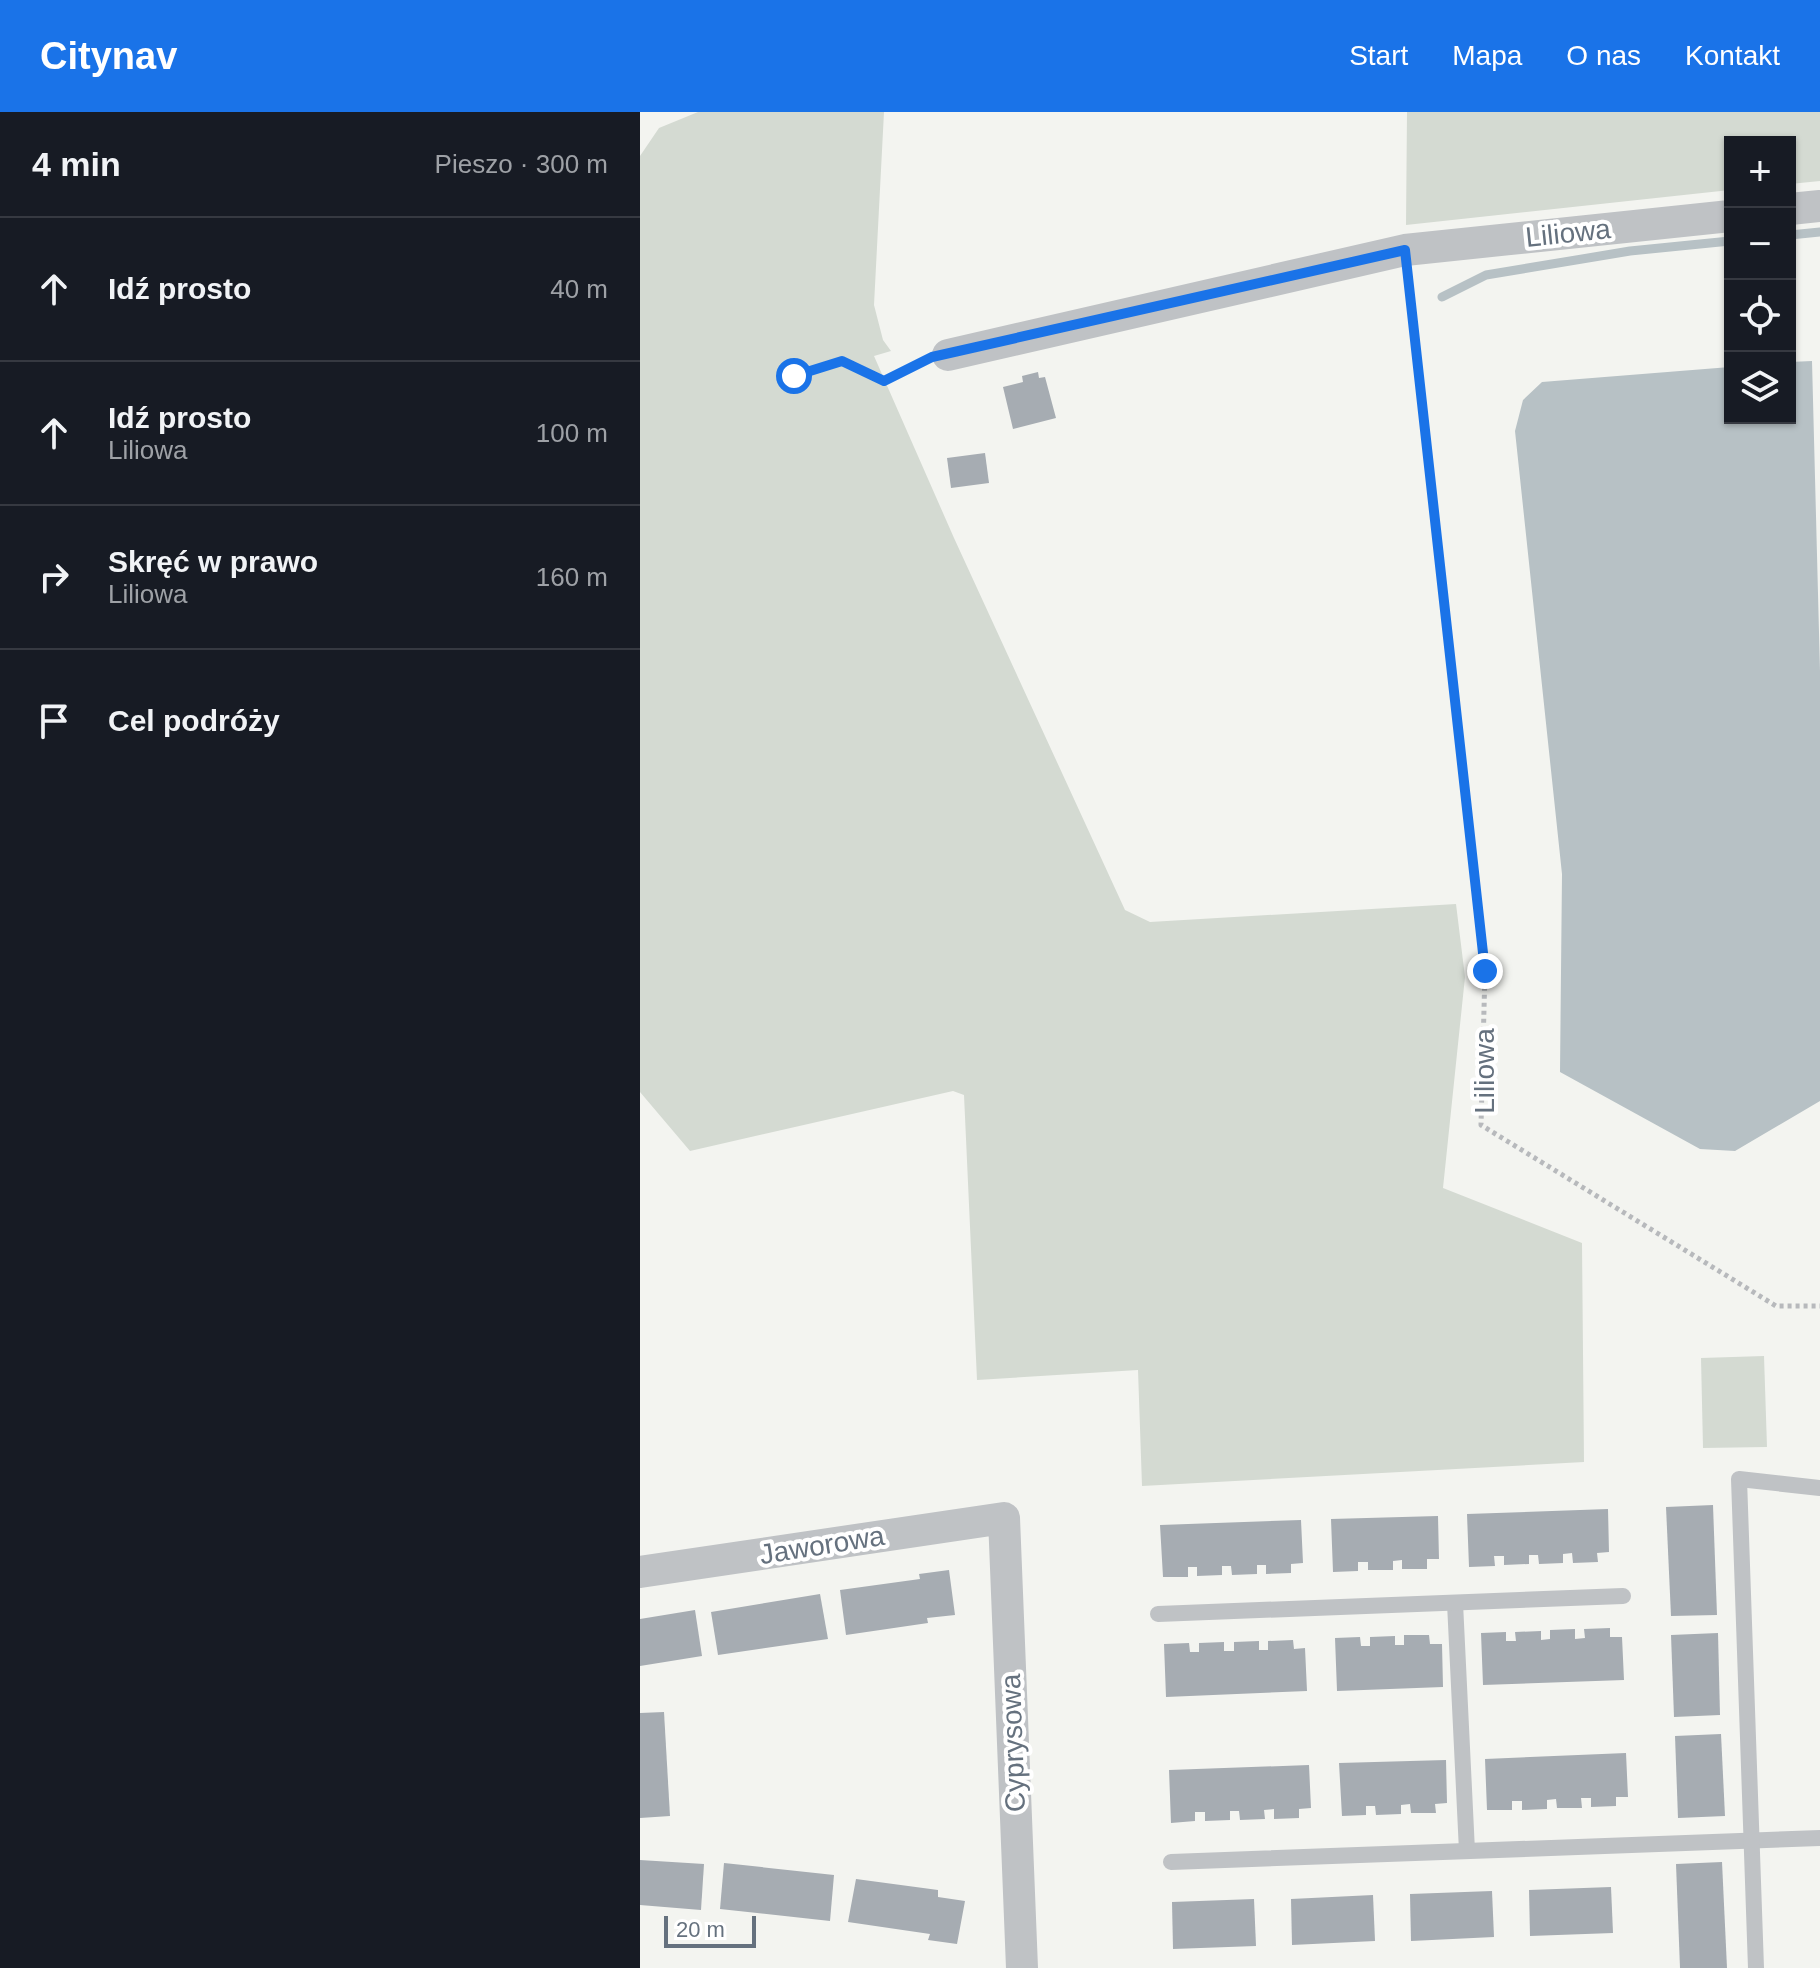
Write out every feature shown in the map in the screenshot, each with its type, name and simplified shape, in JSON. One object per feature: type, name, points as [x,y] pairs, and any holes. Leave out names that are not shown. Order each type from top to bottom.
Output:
[{"type":"street","points":[[1796,208],[1820,206]]},
{"type":"street","name":"Liliowa","points":[[948,355],[1405,250],[1724,217]]},
{"type":"street","name":"Jaworowa","points":[[640,1572],[1004,1518]]},
{"type":"street","name":"Cyprysowa","points":[[1004,1518],[1022,1968]]},
{"type":"lane","points":[[1756,1968],[1739,1479],[1820,1488]]},
{"type":"lane","points":[[1158,1614],[1623,1596]]},
{"type":"lane","points":[[1455,1603],[1467,1851]]},
{"type":"lane","points":[[1171,1862],[1820,1838]]},
{"type":"path","name":"Liliowa","points":[[1405,250],[1485,971],[1481,1125],[1776,1306],[1820,1306]]},
{"type":"path","points":[[794,376],[842,361],[884,381],[932,357],[948,355]]},
{"type":"shaded area","points":[[698,112],[884,112],[874,305],[883,340],[891,351],[874,356],[1125,910],[1150,922],[1456,904],[1465,977],[1443,1188],[1582,1243],[1584,1462],[1142,1486],[1138,1370],[977,1380],[964,1095],[953,1091],[690,1151],[640,1092],[640,156],[659,128]]},
{"type":"shaded area","points":[[1407,112],[1820,112],[1820,181],[1796,183],[1796,136],[1724,136],[1724,191],[1406,225]]},
{"type":"shaded area","points":[[1812,361],[1820,671],[1820,1101],[1735,1151],[1700,1149],[1560,1072],[1562,874],[1515,431],[1523,400],[1542,382],[1724,367],[1724,424],[1796,424],[1796,362]]},
{"type":"shaded area","points":[[1764,1356],[1767,1447],[1703,1448],[1701,1358]]},
{"type":"building","points":[[1038,372],[1039,378],[1045,377],[1056,418],[1013,429],[1003,387],[1023,382],[1022,376]]},
{"type":"building","points":[[985,453],[989,483],[951,488],[947,458]]},
{"type":"building","points":[[1713,1505],[1717,1615],[1671,1616],[1666,1507]]},
{"type":"building","points":[[1608,1509],[1609,1552],[1597,1553],[1598,1562],[1573,1563],[1572,1553],[1563,1554],[1563,1563],[1539,1564],[1538,1555],[1529,1555],[1529,1564],[1504,1565],[1504,1556],[1494,1556],[1495,1566],[1469,1567],[1467,1514]]},
{"type":"building","points":[[1438,1516],[1439,1559],[1427,1559],[1427,1569],[1402,1569],[1402,1560],[1393,1561],[1393,1570],[1368,1570],[1368,1562],[1358,1562],[1358,1571],[1333,1572],[1331,1519]]},
{"type":"building","points":[[1301,1520],[1303,1563],[1291,1564],[1291,1573],[1266,1574],[1266,1565],[1257,1565],[1257,1574],[1232,1575],[1231,1566],[1222,1566],[1222,1575],[1197,1576],[1197,1567],[1188,1567],[1188,1577],[1163,1577],[1160,1525]]},
{"type":"building","points":[[949,1570],[955,1615],[927,1618],[928,1623],[846,1635],[840,1590],[920,1579],[919,1574]]},
{"type":"building","points":[[820,1594],[828,1639],[718,1655],[711,1612]]},
{"type":"building","points":[[695,1610],[702,1656],[640,1666],[640,1619]]},
{"type":"building","points":[[1610,1628],[1610,1637],[1622,1637],[1624,1680],[1483,1685],[1481,1633],[1506,1632],[1506,1641],[1516,1641],[1515,1632],[1541,1631],[1541,1640],[1550,1639],[1550,1630],[1575,1629],[1575,1639],[1585,1638],[1584,1629]]},
{"type":"building","points":[[1718,1633],[1720,1715],[1674,1717],[1671,1635]]},
{"type":"building","points":[[1404,1635],[1429,1635],[1430,1644],[1442,1644],[1443,1687],[1337,1691],[1335,1638],[1360,1637],[1361,1646],[1370,1646],[1370,1637],[1395,1636],[1395,1645],[1404,1645]]},
{"type":"building","points":[[1293,1640],[1294,1649],[1305,1648],[1307,1691],[1166,1697],[1164,1644],[1189,1643],[1190,1652],[1199,1652],[1199,1643],[1224,1642],[1224,1651],[1234,1651],[1234,1642],[1259,1641],[1259,1650],[1268,1650],[1268,1641]]},
{"type":"building","points":[[664,1712],[670,1816],[640,1818],[640,1713]]},
{"type":"building","points":[[1721,1734],[1725,1816],[1678,1818],[1675,1736]]},
{"type":"building","points":[[1626,1753],[1628,1797],[1616,1797],[1616,1806],[1591,1807],[1591,1798],[1581,1798],[1582,1808],[1557,1808],[1556,1799],[1547,1800],[1547,1809],[1522,1810],[1522,1801],[1512,1801],[1512,1810],[1487,1810],[1485,1759]]},
{"type":"building","points":[[1446,1760],[1447,1803],[1435,1804],[1436,1813],[1411,1813],[1410,1804],[1401,1805],[1401,1814],[1376,1815],[1375,1806],[1366,1806],[1366,1815],[1342,1816],[1339,1763]]},
{"type":"building","points":[[1309,1765],[1311,1808],[1299,1809],[1299,1818],[1274,1819],[1274,1809],[1264,1810],[1265,1819],[1240,1820],[1239,1811],[1230,1811],[1230,1820],[1205,1821],[1205,1812],[1195,1812],[1195,1821],[1171,1823],[1169,1770]]},
{"type":"building","points":[[640,1860],[704,1864],[701,1910],[640,1905]]},
{"type":"building","points":[[1722,1862],[1727,1968],[1680,1968],[1676,1864]]},
{"type":"building","points":[[724,1863],[834,1875],[830,1921],[720,1909]]},
{"type":"building","points":[[856,1879],[938,1890],[938,1897],[965,1901],[957,1944],[928,1940],[930,1934],[848,1922]]},
{"type":"building","points":[[1611,1887],[1613,1933],[1530,1936],[1529,1890]]},
{"type":"building","points":[[1492,1891],[1494,1937],[1411,1941],[1410,1894]]},
{"type":"building","points":[[1373,1895],[1375,1941],[1292,1945],[1291,1899]]},
{"type":"building","points":[[1254,1899],[1256,1946],[1173,1949],[1172,1902]]},
{"type":"waterway","points":[[1796,234],[1820,232]]},
{"type":"waterway","points":[[1442,297],[1486,275],[1630,251],[1724,242]]},
{"type":"route","points":[[794,376],[842,361],[884,381],[932,357],[1405,250],[1485,971]]}]
